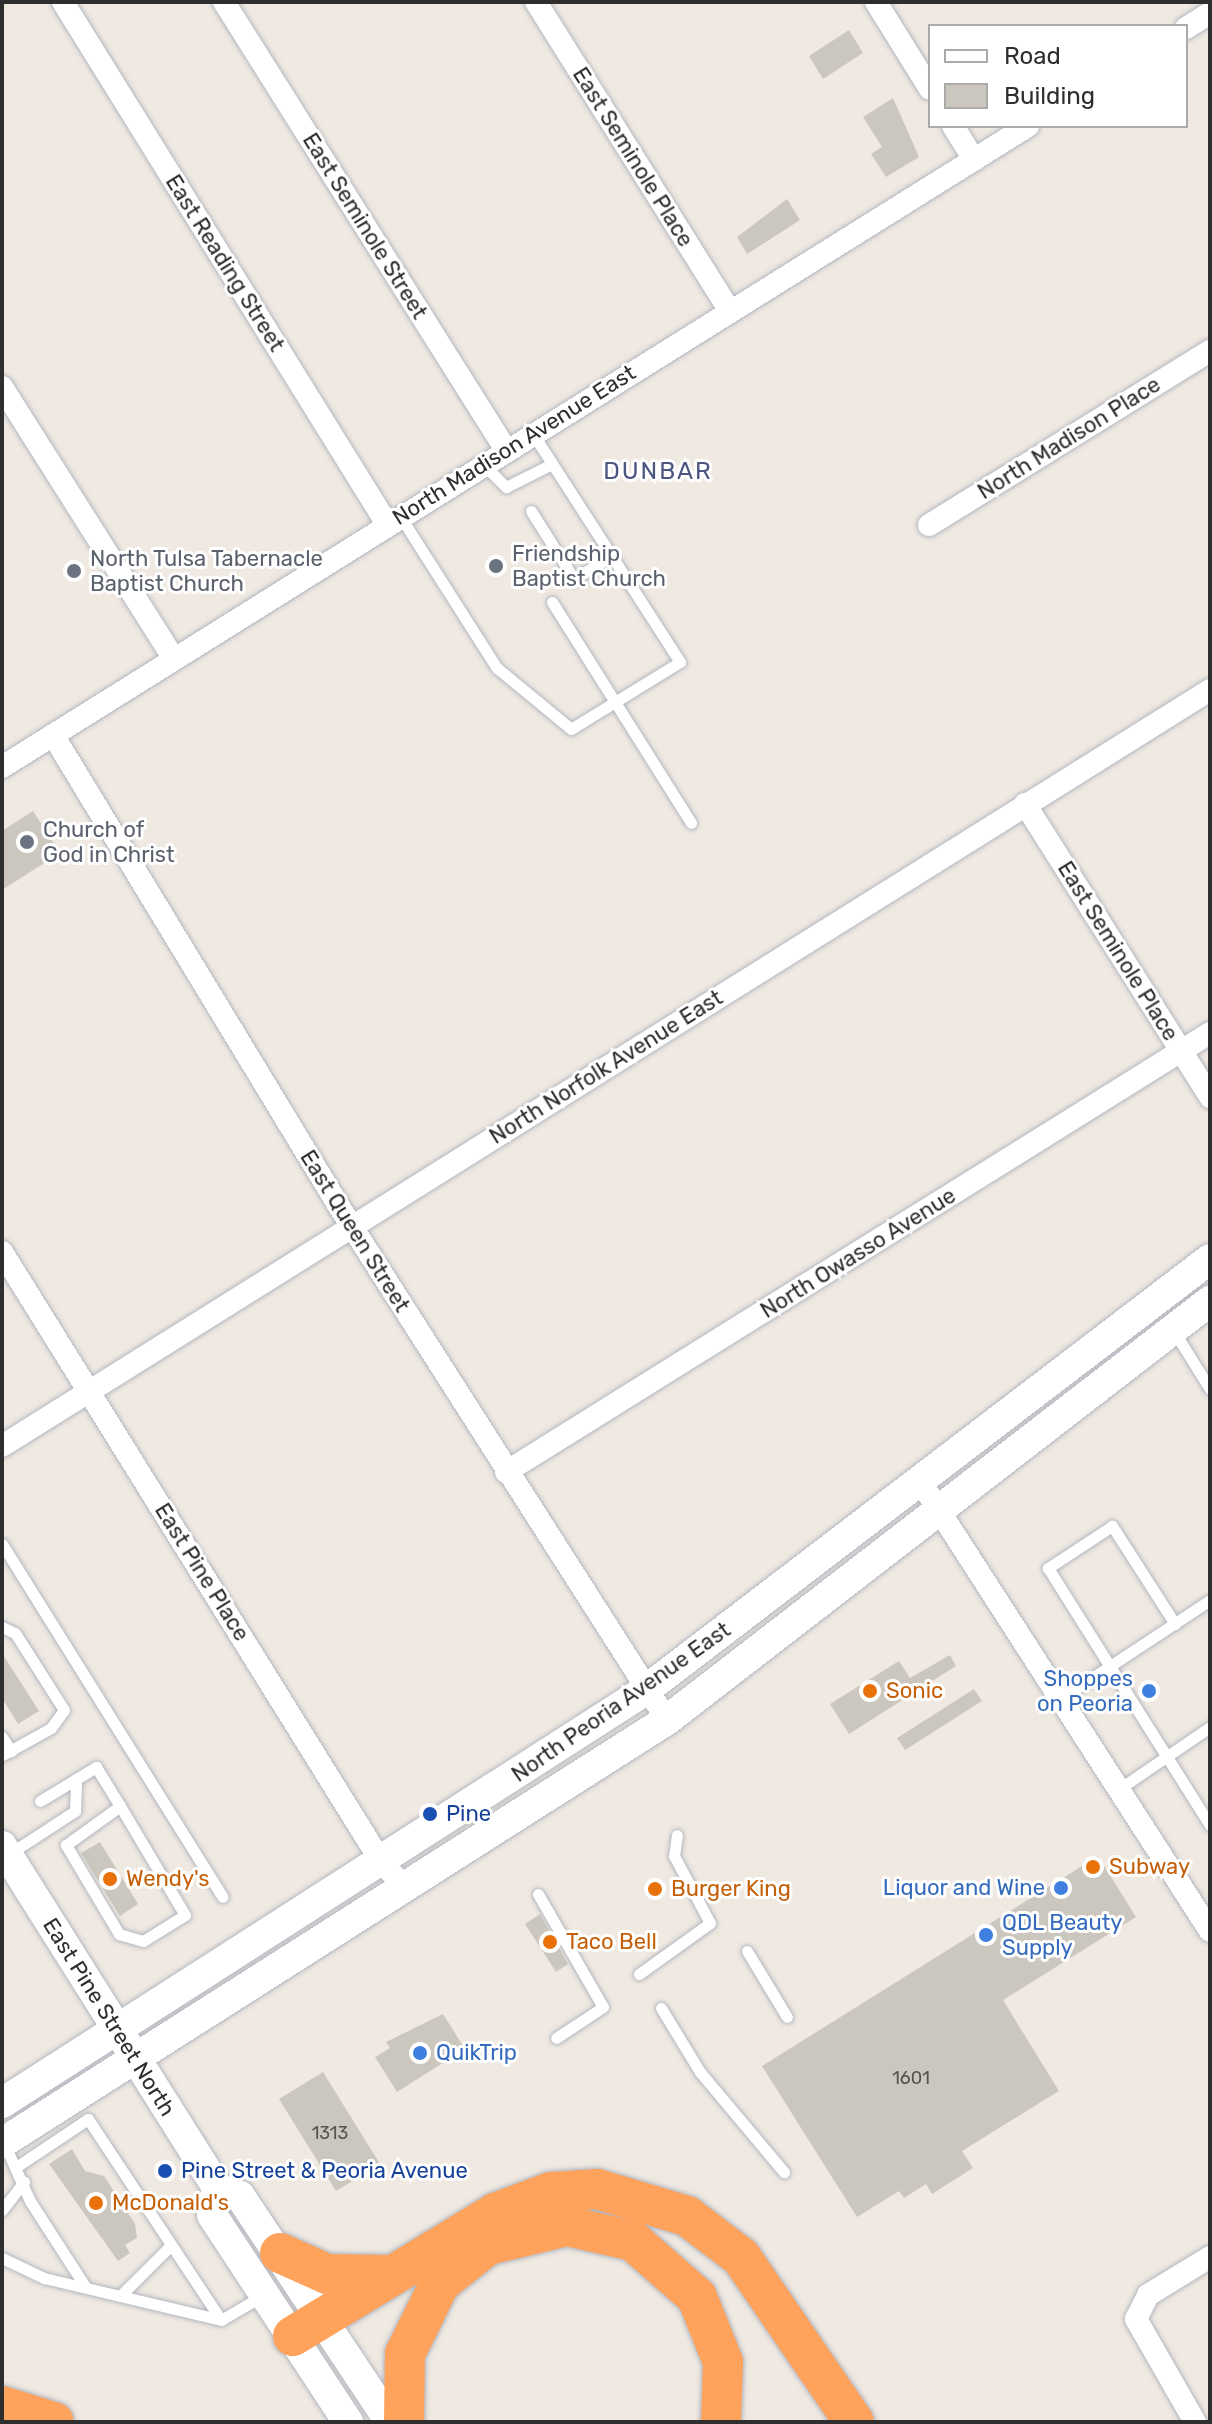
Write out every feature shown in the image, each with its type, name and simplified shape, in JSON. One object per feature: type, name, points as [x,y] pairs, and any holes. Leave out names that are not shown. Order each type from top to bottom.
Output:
[{"type":"highway","points":[[308,2327],[390,2275],[538,2196],[597,2189],[647,2199],[706,2227],[741,2257],[854,2422]]},
{"type":"highway","points":[[404,2422],[405,2354],[440,2283],[507,2236],[567,2226],[633,2241],[697,2297],[723,2362],[721,2422]]},
{"type":"highway","points":[[280,2253],[327,2274],[390,2275]]},
{"type":"highway","points":[[2,2406],[54,2422]]},
{"type":"main road","name":"North Peoria Avenue East","points":[[2,2103],[382,1863],[643,1692],[1210,1259]]},
{"type":"main road","name":"North Peoria Avenue East","points":[[8,2150],[135,2061],[667,1720],[1210,1301]]},
{"type":"main road","name":"East Pine Street North","points":[[5,1850],[115,2030],[217,2188],[240,2196],[280,2253],[348,2422]]},
{"type":"main road","name":"East Pine Street North","points":[[217,2188],[212,2215],[266,2294],[308,2327],[390,2422]]},
{"type":"street","name":"East Reading Street","points":[[63,2],[394,520]]},
{"type":"street","name":"East Seminole Street","points":[[224,2],[506,450]]},
{"type":"street","name":"East Seminole Place","points":[[536,2],[730,311]]},
{"type":"street","points":[[876,2],[928,86]]},
{"type":"street","points":[[1188,27],[1210,13]]},
{"type":"street","points":[[954,128],[974,160]]},
{"type":"street","name":"North Madison Avenue East","points":[[2,767],[1025,128]]},
{"type":"street","name":"North Madison Place","points":[[929,525],[1210,351]]},
{"type":"street","points":[[2,387],[174,659]]},
{"type":"street","name":"North Norfolk Avenue East","points":[[2,1446],[1210,690]]},
{"type":"street","name":"East Queen Street","points":[[53,735],[352,1226],[643,1692],[667,1720]]},
{"type":"street","name":"East Seminole Place","points":[[1025,804],[1210,1097]]},
{"type":"street","name":"North Owasso Avenue","points":[[506,1472],[1210,1033]]},
{"type":"street","name":"East Pine Place","points":[[2,1252],[382,1863],[407,1889]]},
{"type":"street","points":[[920,1481],[1119,1789],[1202,1899],[1210,1931]]},
{"type":"street","points":[[1195,2422],[1136,2319],[1148,2295],[1210,2257]]},
{"type":"lane","points":[[394,520],[497,668],[571,729],[680,662],[532,434]]},
{"type":"lane","points":[[483,464],[496,483],[516,486],[552,464]]},
{"type":"lane","points":[[516,486],[523,498]]},
{"type":"lane","points":[[531,511],[574,579],[611,556]]},
{"type":"lane","points":[[552,602],[691,823]]},
{"type":"lane","points":[[1172,1329],[1210,1389]]},
{"type":"lane","points":[[1175,1624],[1112,1526],[1048,1568],[1210,1825]]},
{"type":"lane","points":[[2,1544],[223,1897]]},
{"type":"lane","points":[[1060,1699],[1210,1600]]},
{"type":"lane","points":[[2,1627],[15,1633],[64,1710],[51,1728],[6,1753],[2,1737]]},
{"type":"lane","points":[[1119,1789],[1210,1727]]},
{"type":"lane","points":[[40,1801],[96,1767],[120,1806],[185,1915],[143,1941],[119,1934],[67,1850],[68,1840],[120,1806]]},
{"type":"lane","points":[[5,1850],[75,1811],[76,1779]]},
{"type":"lane","points":[[639,1974],[710,1923],[674,1856],[677,1835]]},
{"type":"lane","points":[[538,1894],[602,1995],[595,2018],[556,2038]]},
{"type":"lane","points":[[747,1951],[787,2017]]},
{"type":"lane","points":[[661,2008],[700,2072],[784,2172]]},
{"type":"lane","points":[[86,2288],[8,2150],[88,2119],[221,2320]]},
{"type":"lane","points":[[2,2210],[24,2182]]},
{"type":"lane","points":[[120,2296],[171,2245]]},
{"type":"lane","points":[[2,2258],[86,2288],[221,2320],[266,2294]]},
{"type":"building","points":[[849,30],[863,53],[823,79],[809,56]]},
{"type":"building","points":[[893,98],[919,157],[886,177],[871,154],[882,147],[863,117]]},
{"type":"building","points":[[787,199],[800,220],[747,254],[737,237]]},
{"type":"building","name":"Church of God in Christ","points":[[33,811],[60,853],[2,890],[2,831]]},
{"type":"building","points":[[2,1653],[39,1711],[18,1724],[2,1698]]},
{"type":"building","points":[[950,1655],[956,1666],[849,1734],[830,1704],[899,1661],[910,1678]]},
{"type":"building","points":[[974,1689],[982,1701],[905,1750],[897,1738]]},
{"type":"building","name":"Wendy's","points":[[100,1842],[138,1904],[120,1916],[81,1853]]},
{"type":"building","points":[[1098,1856],[1136,1917],[1003,2000],[1059,2091],[962,2151],[973,2168],[932,2194],[926,2184],[904,2198],[899,2191],[857,2217],[762,2066]]},
{"type":"building","name":"Taco Bell","points":[[540,1914],[568,1964],[556,1972],[525,1924]]},
{"type":"building","name":"QuikTrip","points":[[443,2014],[465,2049],[397,2092],[375,2057],[390,2048],[386,2042]]},
{"type":"building","points":[[323,2072],[380,2164],[336,2191],[279,2099]]},
{"type":"building","name":"McDonald's","points":[[72,2149],[85,2171],[104,2176],[135,2224],[137,2238],[125,2245],[130,2253],[118,2261],[49,2164]]},
{"type":"place","name":"Friendship Baptist Church","points":[[496,566]]},
{"type":"place","name":"North Tulsa Tabernacle Baptist Church","points":[[74,571]]},
{"type":"place","name":"Church of God in Christ","points":[[27,842]]},
{"type":"place","name":"Sonic","points":[[870,1691]]},
{"type":"place","name":"Shoppes on Peoria","points":[[1149,1691]]},
{"type":"place","name":"Pine","points":[[430,1814]]},
{"type":"place","name":"Subway","points":[[1093,1867]]},
{"type":"place","name":"Wendy's","points":[[110,1879]]},
{"type":"place","name":"Liquor and Wine","points":[[1061,1888]]},
{"type":"place","name":"Burger King","points":[[655,1889]]},
{"type":"place","name":"QDL Beauty Supply","points":[[986,1935]]},
{"type":"place","name":"Taco Bell","points":[[550,1942]]},
{"type":"place","name":"QuikTrip","points":[[420,2053]]},
{"type":"place","name":"Pine Street & Peoria Avenue","points":[[165,2171]]},
{"type":"place","name":"McDonald's","points":[[96,2203]]},
{"type":"district","name":"DUNBAR","points":[[658,472]]}]
